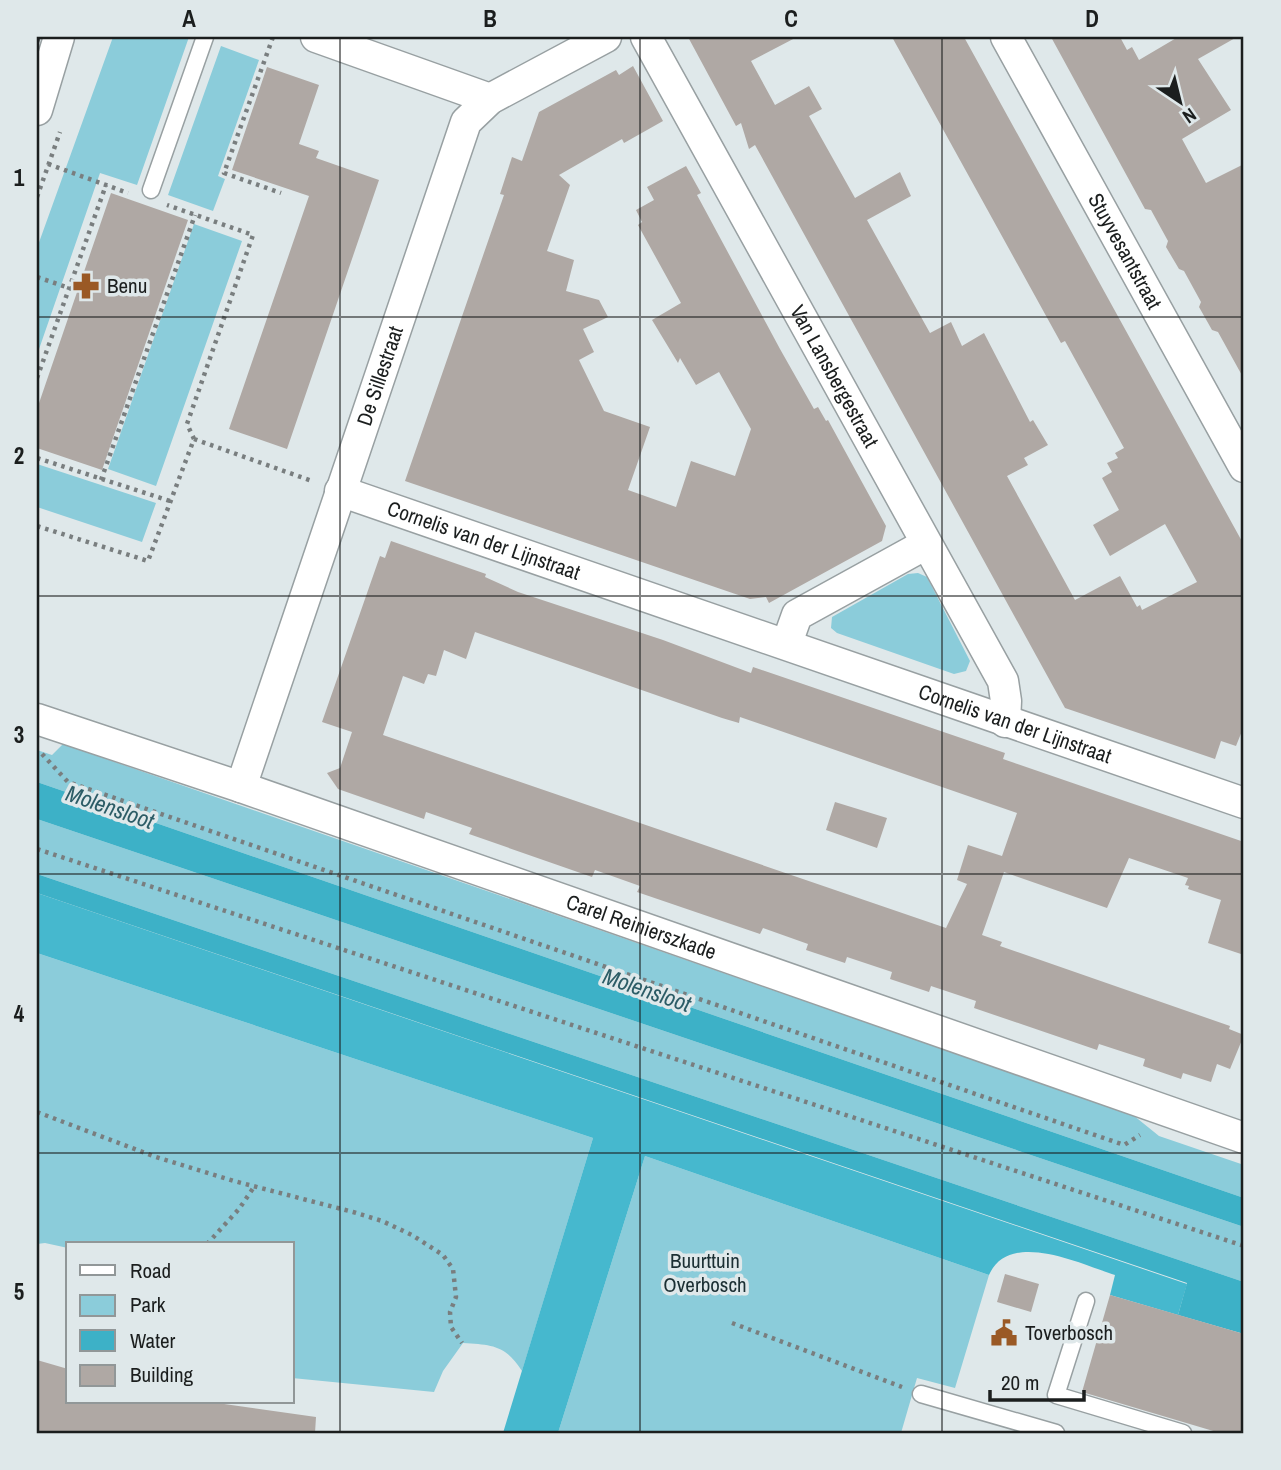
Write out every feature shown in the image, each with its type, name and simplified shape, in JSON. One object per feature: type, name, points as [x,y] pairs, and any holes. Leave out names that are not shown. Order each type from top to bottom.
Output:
[{"type":"street","points":[[37,110],[59,37]]},
{"type":"street","points":[[317,37],[489,99]]},
{"type":"street","name":"De Sillestraat","points":[[241,787],[466,122],[489,99],[606,37]]},
{"type":"street","name":"Van Lansbergestraat","points":[[646,37],[1003,681],[1005,722]]},
{"type":"street","name":"Stuyvesantstraat","points":[[1006,37],[1244,467]]},
{"type":"street","name":"Cornelis van der Lijnstraat","points":[[340,491],[787,643],[1005,722],[1244,803]]},
{"type":"street","points":[[787,643],[797,615],[926,544]]},
{"type":"street","name":"Carel Reinierszkade","points":[[37,719],[241,787],[1244,1138]]},
{"type":"lane","points":[[151,190],[205,37]]},
{"type":"lane","points":[[1086,1301],[1056,1395],[1184,1433]]},
{"type":"lane","points":[[921,1394],[1056,1433]]},
{"type":"path","points":[[273,37],[224,173],[281,193]]},
{"type":"path","points":[[48,164],[130,193]]},
{"type":"path","points":[[37,377],[72,289],[106,185]]},
{"type":"path","points":[[166,205],[253,235],[187,424],[194,439],[340,491]]},
{"type":"path","points":[[101,480],[195,215]]},
{"type":"path","points":[[37,277],[72,289]]},
{"type":"path","points":[[37,526],[148,561],[194,439]]},
{"type":"path","points":[[37,458],[170,501]]},
{"type":"path","points":[[42,753],[68,782],[1124,1145],[1146,1132]]},
{"type":"path","points":[[37,849],[1244,1246]]},
{"type":"path","points":[[37,1112],[156,1157],[254,1187],[372,1218],[428,1244],[443,1255],[453,1269],[456,1297],[450,1312],[451,1327],[463,1343]]},
{"type":"path","points":[[209,1242],[239,1209],[254,1187]]},
{"type":"path","points":[[732,1323],[921,1394]]},
{"type":"green space","points":[[113,37],[189,37],[137,185],[100,173],[37,355],[37,248]]},
{"type":"green space","points":[[221,46],[259,60],[218,176],[225,179],[213,211],[168,195]]},
{"type":"green space","points":[[194,224],[242,241],[156,486],[108,469]]},
{"type":"green space","points":[[37,464],[156,503],[142,542],[37,507]]},
{"type":"green space","points":[[918,573],[927,577],[970,661],[966,671],[954,674],[837,633],[831,628],[832,617],[908,574]]},
{"type":"green space","points":[[63,744],[1133,1115],[1159,1136],[1244,1165],[1244,1198],[37,782],[37,750],[52,755]]},
{"type":"green space","points":[[37,819],[1244,1227],[1244,1282],[37,874]]},
{"type":"green space","points":[[37,953],[593,1138],[522,1371],[504,1351],[463,1343],[443,1371],[434,1392],[294,1378],[294,1242],[66,1242],[66,1248],[37,1244]]},
{"type":"green space","name":"Buurttuin Overbosch","points":[[645,1156],[989,1275],[955,1388],[917,1378],[901,1433],[558,1433]]},
{"type":"shaded area","points":[[37,893],[1187,1284],[1178,1315],[1110,1295],[1115,1275],[1065,1258],[1029,1252],[1012,1254],[999,1261],[989,1275],[645,1156],[558,1433],[503,1433],[593,1138],[37,953]]},
{"type":"water","points":[[37,782],[1244,1198],[1244,1227],[37,819]]},
{"type":"water","points":[[37,874],[1244,1282],[1244,1334],[1178,1315],[1187,1283],[37,893]]},
{"type":"building","points":[[688,37],[797,37],[751,61],[775,105],[809,86],[822,109],[809,116],[855,198],[900,172],[911,196],[867,220],[930,333],[951,322],[962,346],[984,333],[1030,422],[1033,420],[1048,445],[1024,458],[1028,465],[1007,476],[1075,600],[1120,576],[1137,607],[1140,605],[1142,610],[1197,582],[1165,524],[1110,556],[1093,525],[1119,510],[1102,478],[1112,472],[1107,463],[1118,458],[1115,453],[1124,448],[1065,341],[1061,343],[892,37],[964,37],[1244,545],[1244,726],[1236,746],[1221,741],[1215,759],[1065,708],[755,145],[749,149],[741,123],[736,126]]},
{"type":"building","points":[[1051,37],[1120,37],[1127,50],[1132,47],[1139,60],[1178,37],[1237,37],[1198,59],[1231,110],[1182,139],[1206,183],[1244,164],[1244,379],[1218,332],[1212,330],[1199,307],[1201,302],[1184,271],[1179,269],[1166,247],[1168,241],[1151,210],[1145,209]]},
{"type":"building","points":[[633,66],[663,121],[624,143],[622,139],[559,175],[570,185],[547,251],[574,260],[566,291],[599,300],[608,317],[583,329],[594,352],[579,360],[604,411],[650,427],[628,490],[676,507],[691,461],[735,476],[751,429],[719,372],[696,385],[680,358],[678,363],[652,320],[681,303],[638,225],[642,222],[636,210],[654,200],[647,187],[686,166],[701,193],[697,195],[780,349],[814,409],[818,407],[826,421],[828,420],[886,526],[882,541],[769,603],[766,597],[750,599],[405,481],[504,195],[500,194],[512,157],[522,161],[539,112],[616,70],[619,75]]},
{"type":"building","points":[[267,67],[319,85],[299,144],[319,151],[316,158],[379,180],[287,449],[229,429],[309,196],[232,170]]},
{"type":"building","points":[[111,193],[188,220],[102,470],[37,448],[37,409]]},
{"type":"building","points":[[391,541],[486,574],[485,577],[518,592],[663,640],[751,673],[753,667],[1005,753],[1003,759],[1244,842],[1244,955],[1208,943],[1221,900],[1188,889],[1189,886],[1185,885],[1188,878],[1129,858],[1107,908],[1004,872],[982,935],[1002,942],[1000,946],[1230,1026],[1229,1029],[1244,1035],[1230,1069],[1217,1064],[1211,1082],[1183,1073],[1181,1079],[1143,1066],[1145,1059],[1099,1044],[1097,1050],[974,1008],[976,1001],[931,986],[929,992],[890,979],[892,972],[847,957],[845,963],[806,950],[808,944],[763,928],[760,934],[637,892],[640,886],[595,870],[592,877],[469,834],[472,828],[426,812],[424,819],[338,789],[327,773],[340,768],[352,732],[322,722],[380,556],[385,558]],"holes":[[[475,632],[739,723],[740,717],[1017,813],[1002,856],[968,845],[957,880],[967,884],[946,928],[383,735],[403,676],[424,684],[428,674],[436,676],[444,650],[466,659]]]},
{"type":"building","points":[[835,802],[887,818],[877,848],[826,830]]},
{"type":"building","points":[[1005,1274],[1039,1284],[1031,1312],[997,1302]]},
{"type":"building","points":[[1110,1295],[1244,1334],[1244,1433],[1220,1433],[1082,1392]]},
{"type":"building","points":[[37,1360],[66,1368],[66,1404],[224,1404],[316,1417],[315,1433],[37,1433]]},
{"type":"tram line","points":[[37,46],[40,37]]},
{"type":"place","name":"Benu","points":[[86,286]]},
{"type":"place","name":"Toverbosch","points":[[1004,1333]]},
{"type":"water label","name":"Molensloot","points":[[110,807]]},
{"type":"water label","name":"Molensloot","points":[[647,990]]}]
